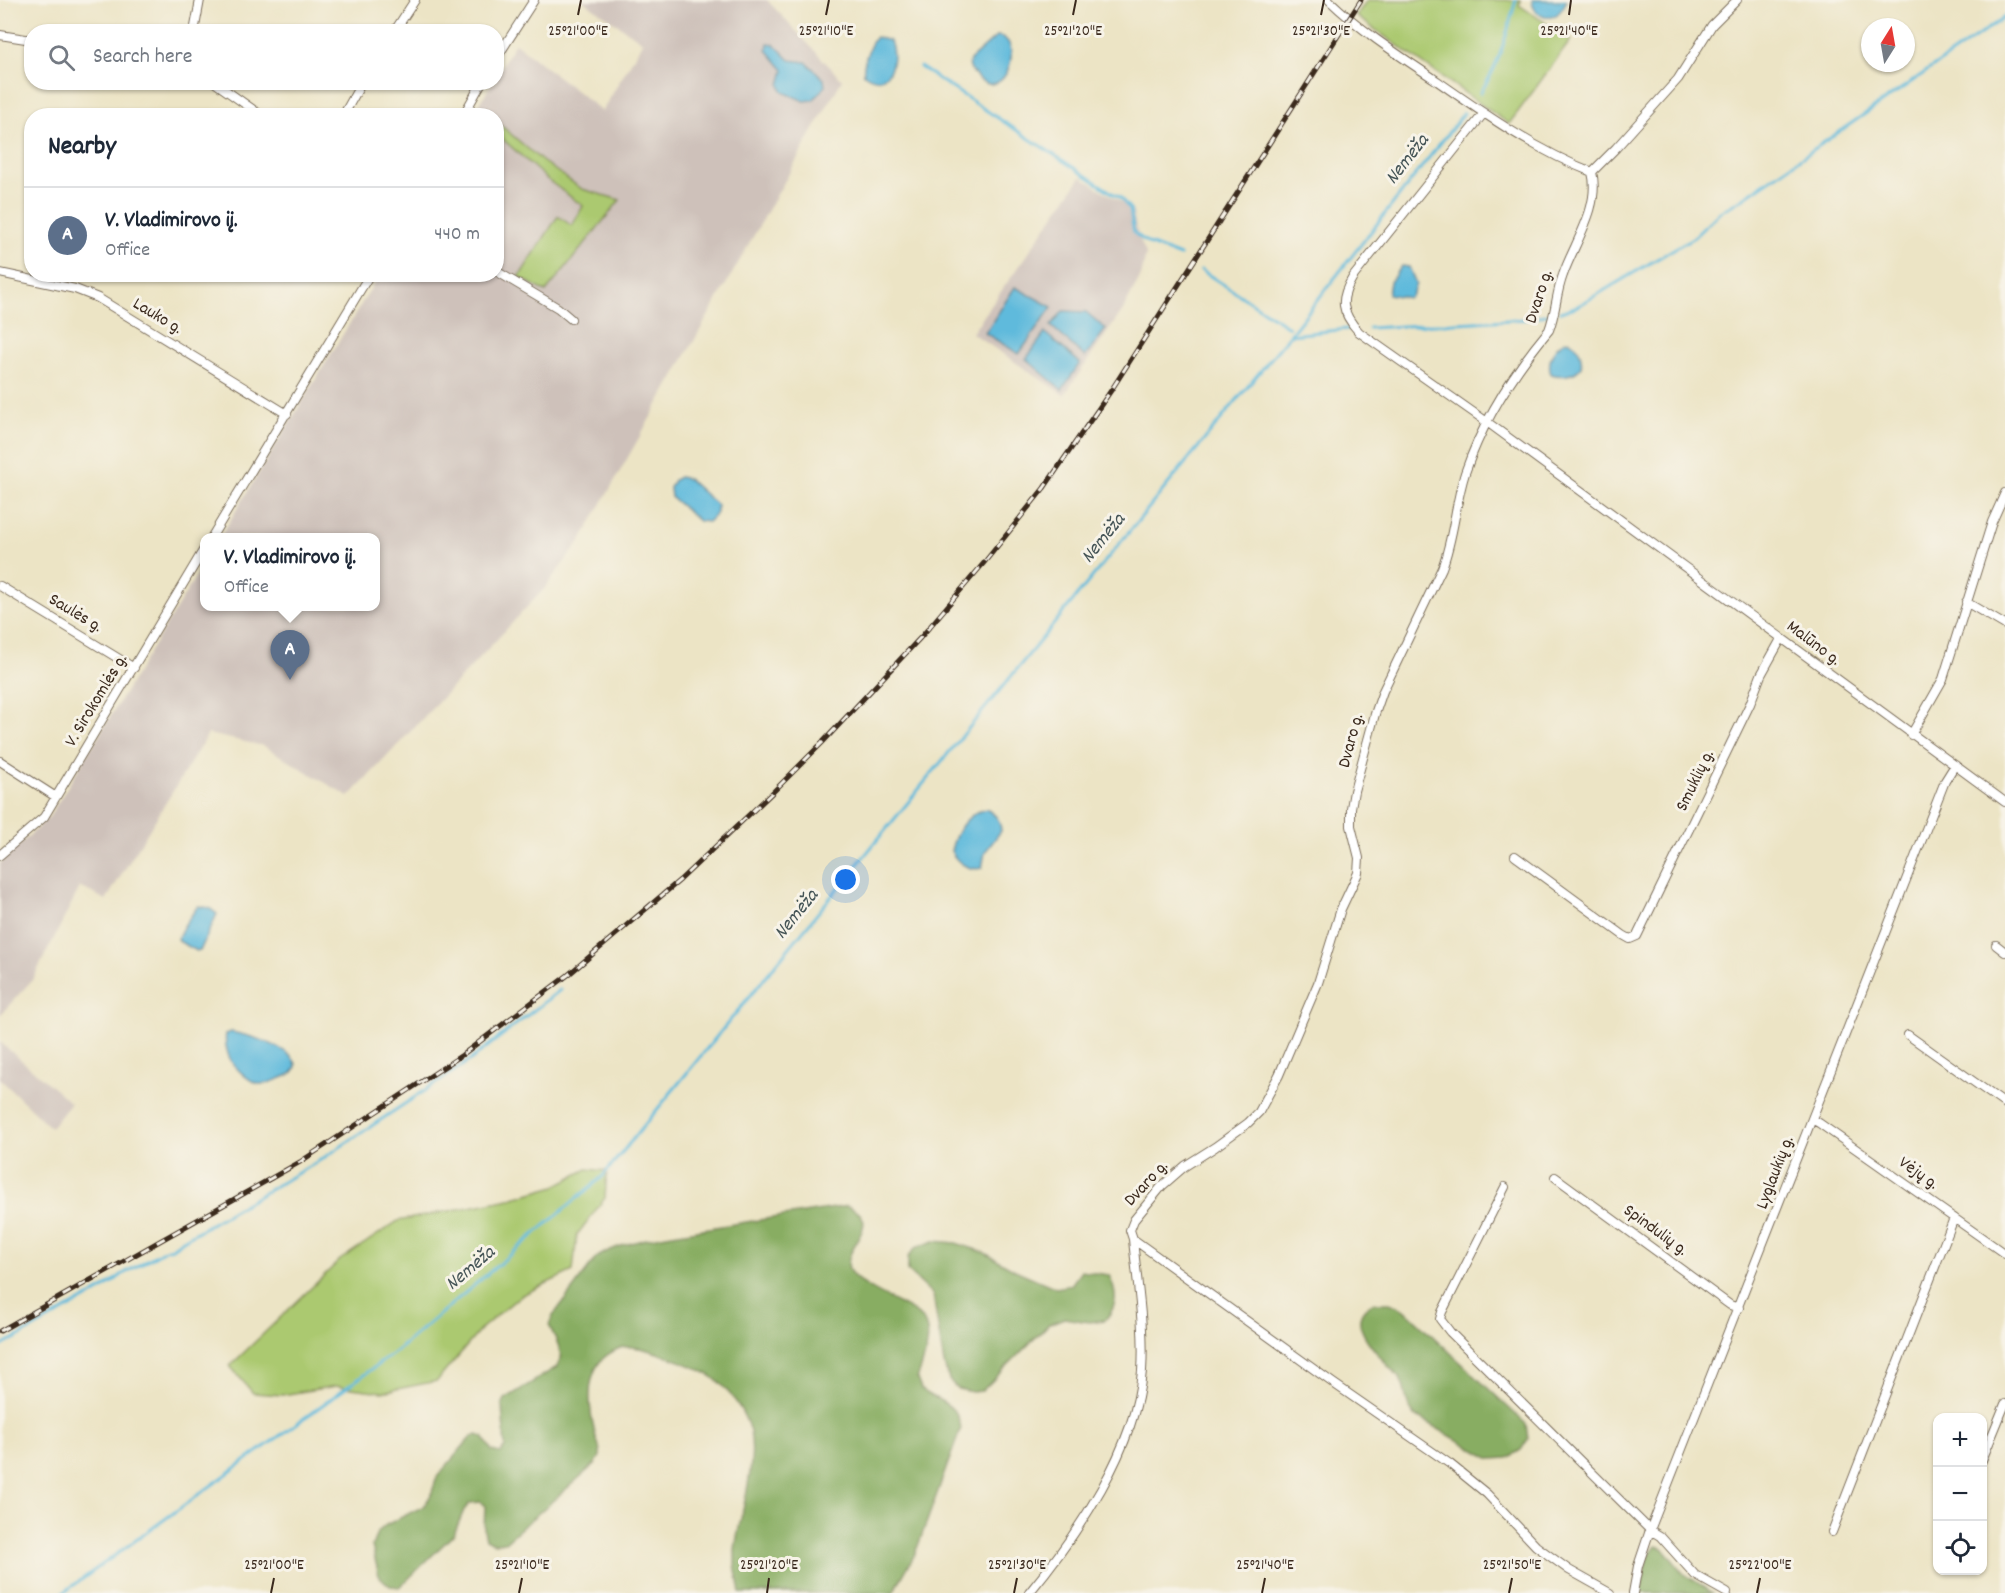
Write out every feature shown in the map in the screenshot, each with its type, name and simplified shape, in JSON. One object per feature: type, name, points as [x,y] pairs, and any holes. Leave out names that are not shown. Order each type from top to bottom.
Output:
[{"type":"street","points":[[196,24],[200,0]]},
{"type":"street","points":[[399,24],[415,0]]},
{"type":"street","points":[[504,47],[534,0]]},
{"type":"street","points":[[1329,0],[1344,15],[1377,40],[1484,113],[1562,160],[1592,172],[1678,79],[1712,26],[1737,0]]},
{"type":"street","points":[[0,35],[24,39]]},
{"type":"street","points":[[225,90],[251,108]]},
{"type":"street","points":[[347,108],[357,90]]},
{"type":"street","points":[[467,108],[478,90]]},
{"type":"street","name":"Malūno g.","points":[[1484,113],[1353,277],[1343,300],[1344,310],[1350,322],[1359,332],[1486,422],[2005,802]]},
{"type":"street","name":"Dvaro g.","points":[[1029,1593],[1072,1536],[1116,1460],[1138,1402],[1143,1345],[1133,1239],[1130,1230],[1134,1220],[1162,1186],[1185,1166],[1248,1123],[1259,1112],[1300,1029],[1329,953],[1341,909],[1358,873],[1359,858],[1352,826],[1351,808],[1375,714],[1449,550],[1465,473],[1486,422],[1505,389],[1549,330],[1562,276],[1587,218],[1594,183],[1592,172]]},
{"type":"street","name":"Lauko g.","points":[[0,273],[24,278]]},
{"type":"street","points":[[504,276],[558,308],[571,319]]},
{"type":"street","name":"Lauko g.","points":[[42,282],[75,289],[98,298],[287,414]]},
{"type":"street","points":[[213,533],[365,282]]},
{"type":"street","points":[[1911,735],[1943,679],[1992,522],[2005,493]]},
{"type":"street","name":"V. Sirokomlės g.","points":[[0,855],[44,817],[200,556]]},
{"type":"street","name":"Saulės g.","points":[[0,586],[134,668]]},
{"type":"street","points":[[1966,602],[2005,625]]},
{"type":"street","name":"Smuklių g.","points":[[1515,856],[1623,935],[1630,939],[1637,936],[1750,704],[1761,675],[1781,639]]},
{"type":"street","points":[[0,762],[56,797]]},
{"type":"street","name":"Lyglaukių g.","points":[[1633,1593],[1638,1566],[1650,1530],[1945,782],[1955,765]]},
{"type":"street","points":[[1996,945],[2005,952]]},
{"type":"street","points":[[1908,1035],[2005,1104]]},
{"type":"street","name":"Vėjų g.","points":[[1813,1120],[2005,1254]]},
{"type":"street","name":"Spindulių g.","points":[[1555,1177],[1730,1305],[1739,1308]]},
{"type":"street","points":[[1505,1187],[1440,1319],[1450,1332],[1650,1530],[1660,1536],[1695,1575],[1727,1593]]},
{"type":"street","points":[[1832,1532],[1954,1218]]},
{"type":"street","points":[[1133,1239],[1450,1464],[1486,1494],[1536,1546],[1569,1570],[1610,1593]]},
{"type":"street","points":[[1987,1450],[2005,1404]]},
{"type":"shaded area","points":[[582,0],[767,0],[842,80],[581,540],[544,589],[349,797],[264,746],[208,734],[106,900],[80,887],[33,979],[0,1015],[0,863],[49,817],[200,570],[200,611],[380,611],[380,533],[222,533],[375,282],[504,282],[504,108],[476,108],[488,90],[504,90],[504,62],[515,43],[602,111],[643,42]]},
{"type":"shaded area","points":[[1081,177],[1132,209],[1138,235],[1146,254],[1141,276],[1123,310],[1064,395],[972,333]]},
{"type":"shaded area","points":[[0,1042],[71,1103],[51,1128],[0,1079]]},
{"type":"green space","points":[[1367,0],[1521,0],[1519,5],[1571,40],[1509,124],[1356,16]]},
{"type":"green space","points":[[504,128],[542,161],[582,189],[620,200],[546,292],[519,277],[558,216],[572,226],[583,206],[549,181],[504,140]]},
{"type":"green space","points":[[587,1169],[607,1171],[605,1198],[577,1235],[573,1271],[520,1296],[482,1328],[437,1381],[382,1392],[336,1386],[282,1395],[253,1393],[230,1366],[340,1260],[398,1221],[510,1199],[555,1186]]},
{"type":"green space","points":[[847,1206],[858,1212],[863,1219],[863,1227],[849,1260],[850,1272],[865,1285],[920,1317],[926,1326],[928,1338],[917,1379],[921,1389],[952,1408],[961,1428],[915,1554],[893,1593],[740,1593],[735,1565],[735,1549],[750,1475],[752,1445],[745,1417],[727,1390],[708,1374],[658,1353],[634,1347],[615,1350],[601,1360],[592,1379],[590,1407],[600,1453],[595,1464],[505,1542],[494,1543],[486,1539],[485,1506],[480,1502],[470,1503],[464,1510],[454,1534],[400,1587],[390,1586],[379,1576],[372,1546],[377,1533],[386,1525],[424,1506],[431,1495],[437,1477],[471,1437],[477,1435],[483,1437],[492,1451],[500,1453],[505,1447],[502,1406],[505,1399],[557,1367],[560,1351],[549,1325],[552,1317],[596,1258],[607,1251],[636,1241]]},
{"type":"green space","points":[[934,1241],[956,1243],[983,1252],[1015,1270],[1056,1288],[1071,1285],[1081,1271],[1109,1275],[1114,1288],[1115,1304],[1105,1320],[1089,1322],[1064,1318],[1049,1324],[982,1391],[972,1392],[958,1389],[949,1380],[944,1364],[933,1295],[908,1271],[908,1258],[915,1248]]},
{"type":"green space","points":[[1373,1303],[1390,1303],[1405,1310],[1526,1424],[1528,1439],[1521,1450],[1508,1458],[1491,1459],[1415,1416],[1409,1406],[1400,1379],[1375,1352],[1362,1330],[1360,1320],[1363,1310]]},
{"type":"green space","points":[[1656,1546],[1663,1548],[1683,1573],[1713,1593],[1640,1593],[1647,1558]]},
{"type":"water","points":[[1532,0],[1567,0],[1558,14],[1546,17],[1539,14]]},
{"type":"water","points":[[997,36],[1006,39],[1010,47],[1009,68],[1004,77],[996,83],[987,84],[972,71],[969,65],[970,60]]},
{"type":"water","points":[[876,37],[890,41],[893,56],[889,71],[880,79],[864,74],[867,54]]},
{"type":"water","points":[[768,43],[774,44],[790,60],[806,62],[824,79],[825,87],[813,100],[804,101],[783,92],[780,85],[784,70],[767,50]]},
{"type":"water","points":[[1402,266],[1409,267],[1416,284],[1408,298],[1388,294],[1390,282]]},
{"type":"water","points":[[1015,287],[1052,307],[1019,354],[985,333]]},
{"type":"water","points":[[1063,311],[1086,312],[1106,329],[1085,357],[1051,326]]},
{"type":"water","points":[[1045,333],[1080,363],[1062,390],[1026,359]]},
{"type":"water","points":[[1569,340],[1579,351],[1581,367],[1568,375],[1551,374],[1550,364],[1553,353]]},
{"type":"water","points":[[679,477],[688,479],[717,505],[717,513],[708,522],[699,521],[671,497],[670,488],[674,480]]},
{"type":"water","points":[[986,809],[997,818],[1001,831],[985,852],[982,868],[968,867],[960,862],[951,851],[955,837],[967,819]]},
{"type":"water","points":[[198,906],[209,908],[217,914],[200,951],[178,939],[183,927]]},
{"type":"water","points":[[231,1032],[277,1047],[292,1058],[296,1064],[294,1070],[288,1075],[265,1084],[251,1080],[233,1064],[230,1058],[226,1046],[226,1034]]},
{"type":"waterway","name":"Nemėža","points":[[1480,93],[1498,59],[1516,0]]},
{"type":"waterway","points":[[1560,312],[1578,306],[1694,237],[1720,212],[2005,17]]},
{"type":"waterway","points":[[920,67],[1120,198],[1130,209],[1134,233],[1149,244],[1180,256]]},
{"type":"waterway","name":"Nemėža","points":[[63,1593],[394,1353],[602,1177],[1290,335],[1464,113]]},
{"type":"waterway","points":[[1201,270],[1289,327]]},
{"type":"waterway","points":[[1369,328],[1527,319],[1549,314]]},
{"type":"waterway","points":[[1290,335],[1348,329]]},
{"type":"waterway","points":[[0,1347],[103,1289],[123,1274],[172,1248],[322,1159],[469,1061],[560,990]]},
{"type":"railway","points":[[0,1331],[300,1162],[462,1055],[568,975],[680,880],[774,791],[921,637],[1044,488],[1112,389],[1361,0]]},
{"type":"place","name":"V. Vladimirovo iį.","points":[[290,680]]}]
